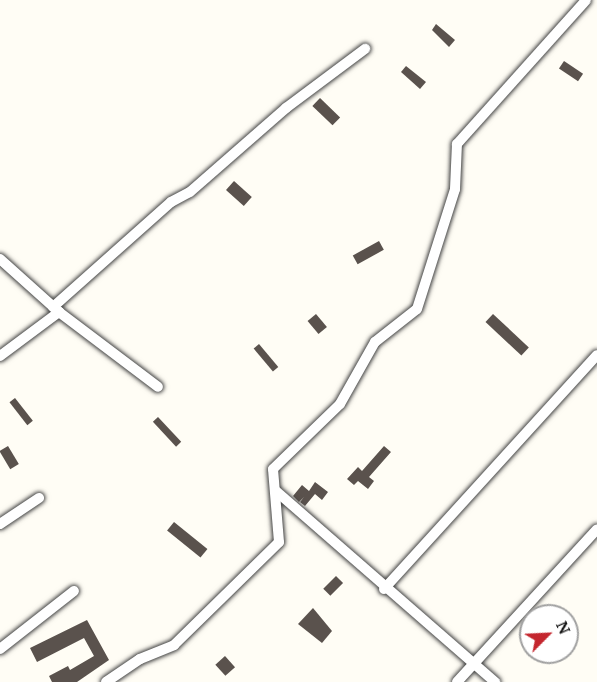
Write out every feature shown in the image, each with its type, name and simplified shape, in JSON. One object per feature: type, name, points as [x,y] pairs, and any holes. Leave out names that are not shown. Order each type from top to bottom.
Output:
[{"type":"street","points":[[106,682],[140,659],[174,645],[279,542],[273,470],[340,404],[375,342],[417,309],[455,189],[457,144],[586,0]]},
{"type":"street","points":[[0,356],[56,309],[171,202],[190,192],[286,108],[365,49]]},
{"type":"street","points":[[0,259],[56,309],[158,387]]},
{"type":"street","points":[[384,589],[597,355]]},
{"type":"street","points":[[276,491],[384,589],[495,682]]},
{"type":"street","points":[[0,524],[39,498]]},
{"type":"street","points":[[457,682],[597,529]]},
{"type":"street","points":[[0,649],[74,591]]},
{"type":"building","points":[[436,24],[455,40],[449,47],[432,30]]},
{"type":"building","points":[[564,61],[583,74],[578,81],[559,68]]},
{"type":"building","points":[[406,66],[426,82],[420,89],[401,72]]},
{"type":"building","points":[[320,98],[340,117],[333,125],[312,106]]},
{"type":"building","points":[[234,181],[252,197],[244,206],[226,190]]},
{"type":"building","points":[[379,241],[384,250],[358,264],[353,256]]},
{"type":"building","points":[[316,314],[327,327],[319,334],[308,321]]},
{"type":"building","points":[[493,314],[529,347],[521,355],[485,322]]},
{"type":"building","points":[[259,344],[278,367],[273,371],[254,348]]},
{"type":"building","points":[[15,398],[33,421],[27,425],[9,402]]},
{"type":"building","points":[[158,417],[181,442],[176,447],[153,422]]},
{"type":"building","points":[[8,446],[19,464],[10,469],[0,452]]},
{"type":"building","points":[[384,446],[391,452],[369,477],[374,481],[368,489],[358,481],[354,485],[347,479],[358,467],[362,471]]},
{"type":"building","points":[[315,482],[328,492],[322,500],[315,494],[305,506],[300,502],[304,497],[299,502],[293,496],[302,485],[309,491]]},
{"type":"building","points":[[174,522],[207,549],[200,558],[167,531]]},
{"type":"building","points":[[336,576],[343,583],[330,596],[323,589]]},
{"type":"building","points":[[313,608],[332,631],[322,643],[298,624]]},
{"type":"building","points":[[87,620],[109,660],[77,682],[52,682],[49,676],[68,666],[70,670],[94,656],[84,638],[37,662],[30,648]]},
{"type":"building","points":[[225,656],[235,667],[225,676],[215,665]]}]
